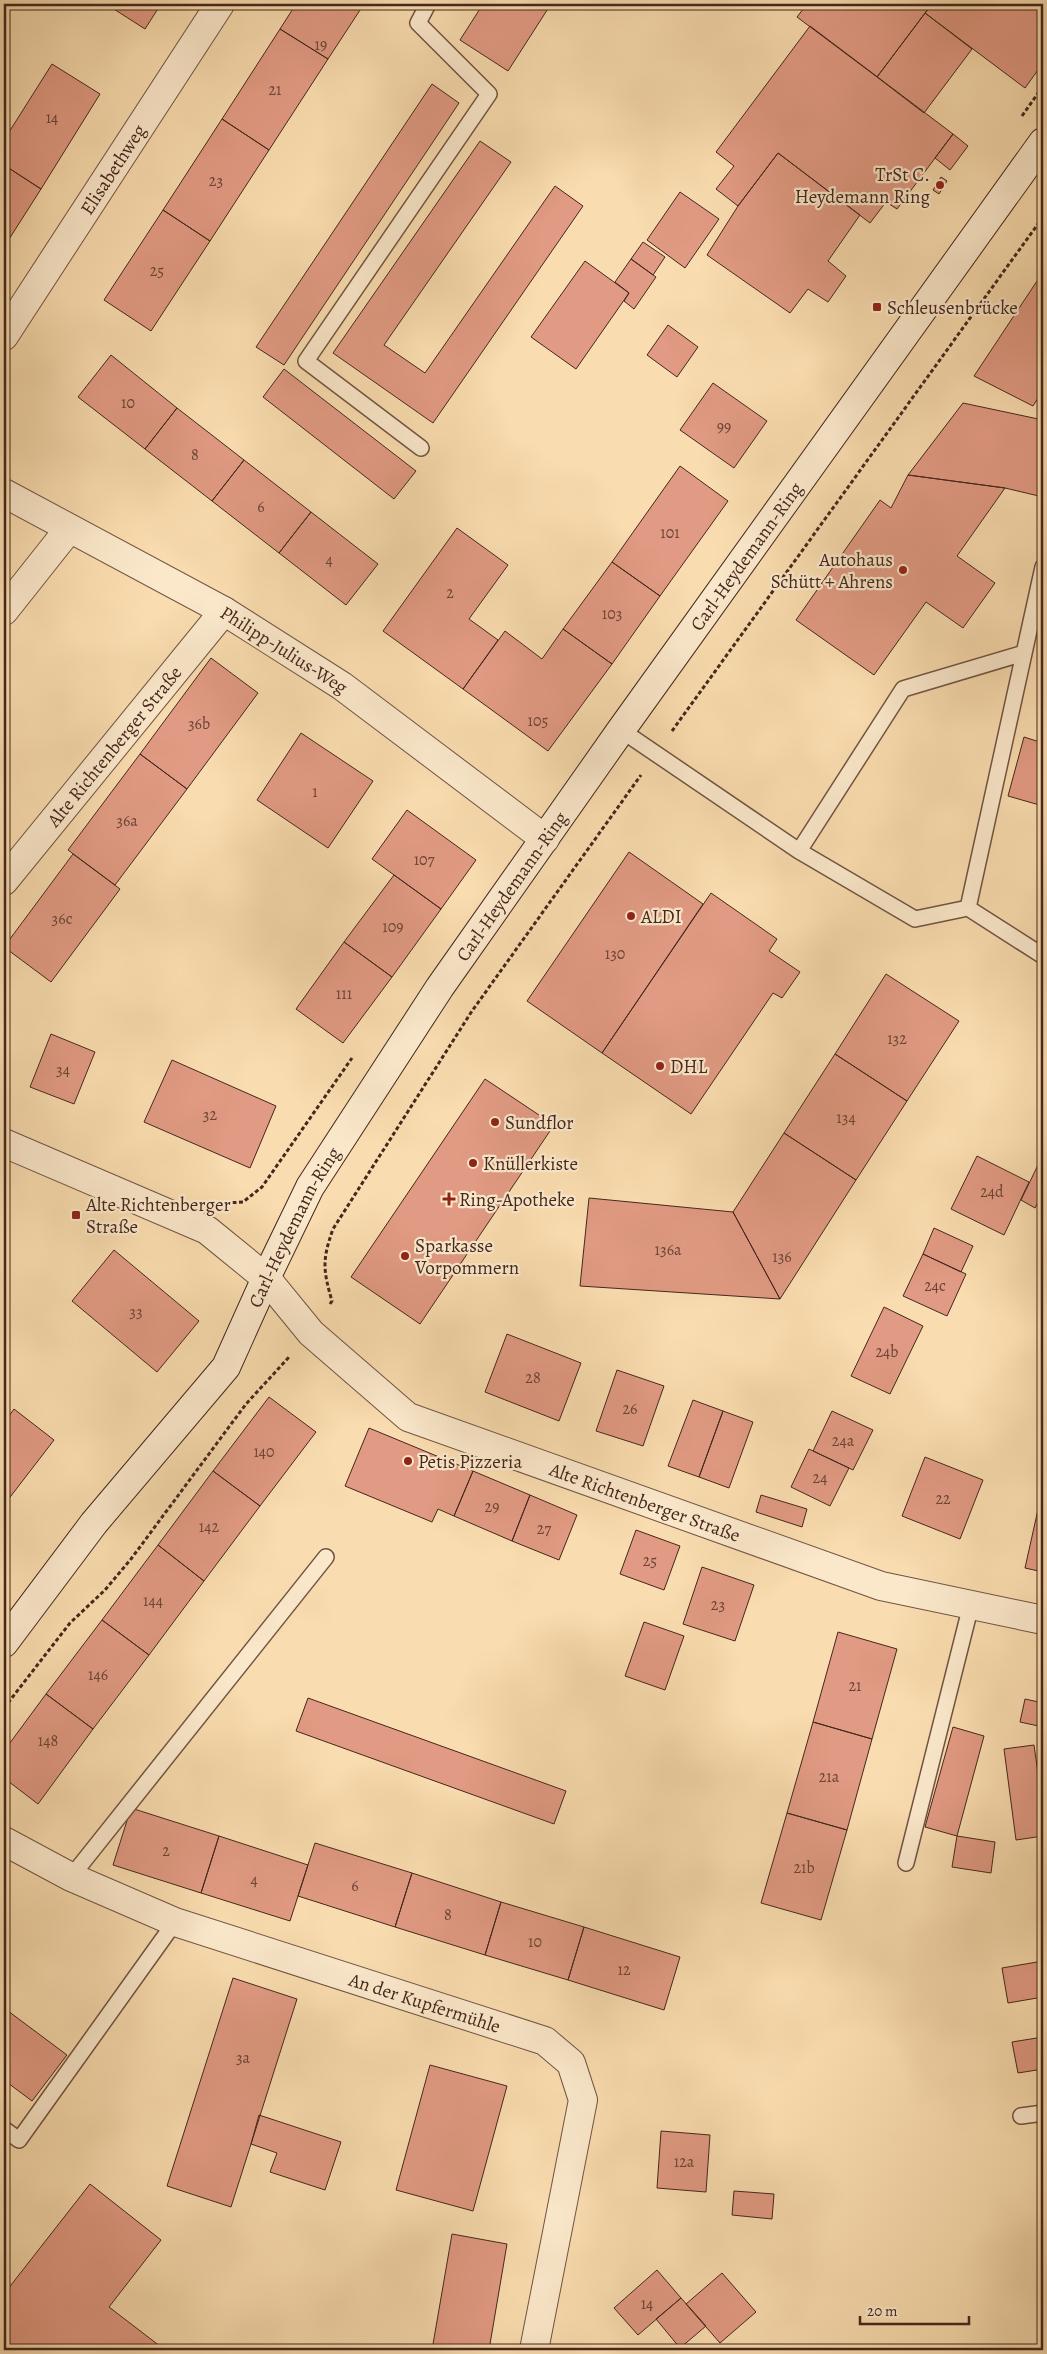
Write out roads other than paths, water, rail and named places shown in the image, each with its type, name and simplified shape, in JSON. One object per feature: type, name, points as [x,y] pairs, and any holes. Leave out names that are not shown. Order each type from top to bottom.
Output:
[{"type":"street","name":"Elisabethweg","points":[[4,336],[220,4]]},
{"type":"street","name":"Carl-Heydemann-Ring","points":[[4,1643],[94,1523],[226,1367],[310,1187],[440,987],[621,730],[1043,142]]},
{"type":"street","name":"Philipp-Julius-Weg","points":[[4,493],[224,611],[342,686],[545,839]]},
{"type":"street","points":[[4,612],[69,529]]},
{"type":"street","name":"Alte Richtenberger Straße","points":[[4,881],[224,611]]},
{"type":"street","name":"Alte Richtenberger Straße","points":[[4,1143],[207,1230],[266,1278],[312,1333],[408,1418],[881,1586],[1043,1620]]},
{"type":"street","name":"An der Kupfermühle","points":[[4,1841],[71,1877],[175,1922],[545,2041],[571,2063],[583,2100],[534,2350]]},
{"type":"lane","points":[[420,448],[306,361],[489,94],[418,23],[428,4]]},
{"type":"lane","points":[[968,908],[1043,567]]},
{"type":"lane","points":[[799,851],[903,689],[1024,653]]},
{"type":"lane","points":[[621,730],[799,851],[915,919],[968,908],[1043,956]]},
{"type":"lane","points":[[71,1877],[326,1557]]},
{"type":"lane","points":[[906,1863],[971,1605]]},
{"type":"lane","points":[[4,2129],[19,2140],[175,1922]]},
{"type":"lane","points":[[1021,2116],[1043,2113]]},
{"type":"place","name":"TrSt C. Heydemann Ring","points":[[940,185]]},
{"type":"place","name":"Schleusenbrücke","points":[[877,307]]},
{"type":"place","name":"Autohaus Schütt + Ahrens","points":[[903,570]]},
{"type":"place","name":"ALDI","points":[[631,916]]},
{"type":"place","name":"DHL","points":[[660,1066]]},
{"type":"place","name":"Sundflor","points":[[495,1122]]},
{"type":"place","name":"Knüllerkiste","points":[[473,1163]]},
{"type":"place","name":"Ring-Apotheke","points":[[449,1199]]},
{"type":"place","name":"Alte Richtenberger Straße","points":[[76,1215]]},
{"type":"place","name":"Sparkasse Vorpommern","points":[[405,1256]]},
{"type":"place","name":"Petis Pizzeria","points":[[408,1461]]}]
